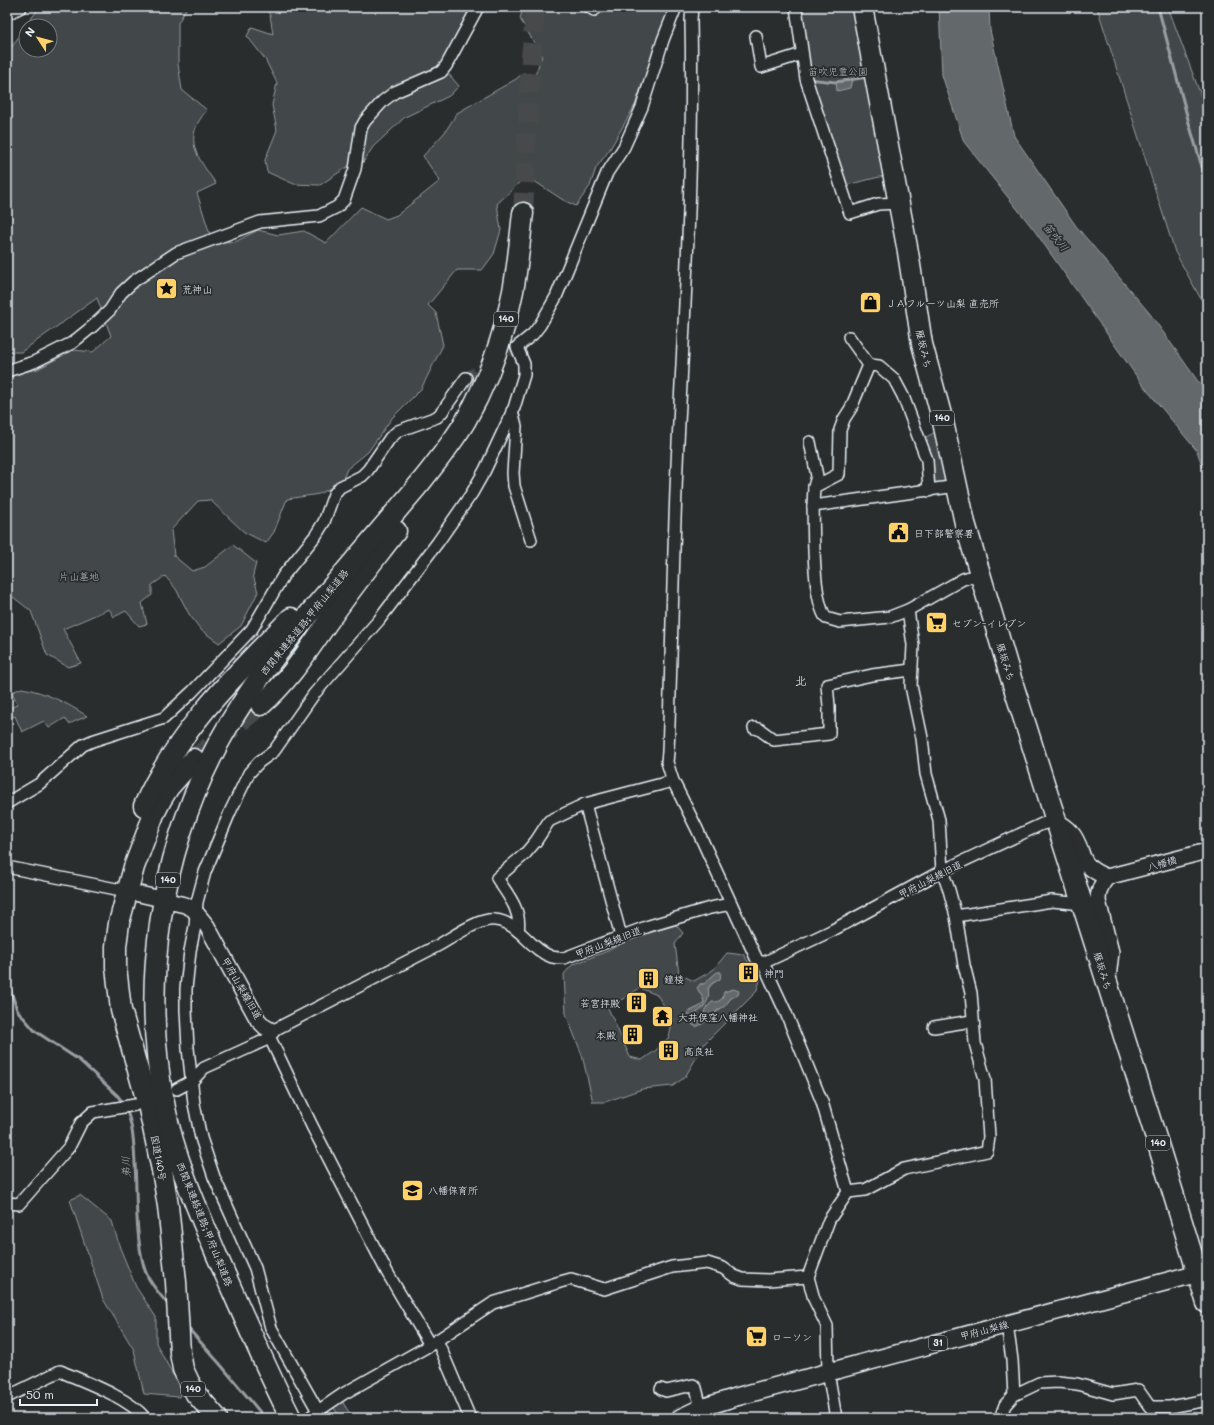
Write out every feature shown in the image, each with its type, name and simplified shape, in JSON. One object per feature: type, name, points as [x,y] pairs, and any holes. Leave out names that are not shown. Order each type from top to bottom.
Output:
[{"type":"highway","name":"雁坂みち","points":[[862,7],[900,203],[922,344],[943,422],[965,523],[1056,821],[1207,1303]]},
{"type":"highway","name":"西関東連絡道路;甲府山梨道路","points":[[288,1413],[221,1264],[189,1188],[176,1150],[164,1103],[154,1031],[154,985],[158,938],[165,894],[176,849],[187,815],[203,776],[220,742],[264,672],[289,638],[440,457],[466,419],[490,369],[507,317],[517,267],[523,213]]},
{"type":"highway","points":[[261,705],[275,693],[288,678],[356,583],[423,495],[445,461],[466,419]]},
{"type":"highway","points":[[126,891],[124,862],[130,843],[150,794],[168,759],[184,735],[210,702],[347,561],[440,457]]},
{"type":"highway","points":[[126,891],[154,814],[161,800],[169,787],[194,759]]},
{"type":"highway","name":"国道140号","points":[[126,891],[116,946],[118,989],[122,1017],[142,1083],[156,1139],[168,1206],[176,1282],[180,1353],[183,1369],[196,1394],[218,1418]]},
{"type":"main road","points":[[1056,821],[1071,831],[1084,862],[1088,867],[1099,874],[1112,876]]},
{"type":"main road","name":"八幡橋","points":[[1112,876],[1207,851]]},
{"type":"main road","points":[[1107,983],[1111,952],[1098,901],[1098,894],[1100,887],[1112,876]]},
{"type":"main road","points":[[126,891],[157,898]]},
{"type":"main road","name":"甲府山梨線旧道","points":[[172,902],[193,909],[207,926],[258,1020],[271,1034]]},
{"type":"main road","name":"甲府山梨線","points":[[680,1418],[701,1408],[736,1397],[1198,1274]]},
{"type":"street","points":[[7,14],[21,7]]},
{"type":"street","points":[[7,371],[34,362],[72,343],[110,310],[121,293],[134,281],[176,252],[260,222],[319,216],[337,207],[344,200],[354,168],[361,128],[365,120],[394,92],[441,72],[446,66],[478,7]]},
{"type":"street","points":[[589,7],[594,10],[598,7]]},
{"type":"street","points":[[676,7],[663,40],[642,107],[624,147],[607,173],[556,297],[533,334],[517,347],[524,364],[524,375],[512,411],[478,482],[461,510],[438,542],[372,629],[314,694],[274,751],[259,762],[249,773],[230,812],[205,872],[197,902],[186,989],[188,1048],[195,1111],[211,1171],[226,1208],[255,1268],[271,1328],[314,1414],[343,1394],[433,1343],[493,1304],[571,1279],[604,1289],[672,1267],[707,1263],[723,1268],[734,1276],[742,1279],[768,1280],[808,1277]]},
{"type":"street","points":[[692,7],[690,173],[675,517],[667,762],[673,781],[697,829],[757,960],[763,963],[786,1013],[822,1102],[848,1192]]},
{"type":"street","points":[[796,7],[806,79],[850,213],[878,204],[900,203]]},
{"type":"street","points":[[756,36],[761,68],[802,54]]},
{"type":"street","points":[[849,337],[869,365],[879,366],[894,379],[903,396],[928,460],[929,491]]},
{"type":"street","points":[[814,487],[839,474],[840,430],[869,365]]},
{"type":"street","points":[[7,803],[39,784],[83,745],[164,718],[252,629],[284,576],[316,536],[324,522],[334,494],[340,487],[362,476],[368,470],[390,438],[398,431],[437,417],[466,378]]},
{"type":"street","points":[[512,411],[516,426],[513,473],[514,486],[531,540]]},
{"type":"street","points":[[810,442],[817,476],[814,487],[813,506],[816,577],[822,613],[826,618],[840,622],[890,616],[908,610],[964,579],[980,574]]},
{"type":"street","points":[[813,506],[957,486]]},
{"type":"street","points":[[836,1418],[828,1372],[827,1326],[814,1298],[808,1277],[829,1220],[848,1192],[865,1190],[904,1169],[987,1151],[989,1137],[985,1079],[975,1043],[972,1022],[971,993],[964,965],[956,916],[942,871],[939,820],[926,774],[922,738],[911,686],[913,645],[908,610]]},
{"type":"street","points":[[754,728],[759,729],[774,740],[829,734],[827,685],[872,675],[911,670]]},
{"type":"street","points":[[518,931],[520,922],[516,908],[497,878],[525,854],[536,841],[548,822],[585,804],[673,781]]},
{"type":"street","points":[[585,804],[621,936]]},
{"type":"street","name":"甲府山梨線旧道","points":[[763,963],[831,931],[942,871],[1042,824],[1056,821]]},
{"type":"street","points":[[7,867],[126,891]]},
{"type":"street","points":[[956,916],[1052,901],[1083,904]]},
{"type":"street","name":"甲府山梨線旧道","points":[[271,1034],[437,946],[475,924],[487,920],[506,922],[546,954],[554,958],[564,958],[573,956],[621,936],[710,908],[731,904]]},
{"type":"street","points":[[934,1027],[972,1022]]},
{"type":"street","points":[[177,1089],[192,1082],[204,1068],[271,1034],[312,1126],[387,1272],[433,1343],[470,1418]]},
{"type":"street","points":[[7,1203],[19,1204],[69,1147],[81,1123],[93,1112],[135,1105]]},
{"type":"street","points":[[1007,1324],[1012,1360],[1014,1395]]},
{"type":"street","points":[[7,1397],[60,1372],[128,1402],[145,1418]]},
{"type":"street","points":[[1000,1418],[1005,1406],[1014,1395],[1039,1383],[1058,1382],[1077,1384],[1113,1394],[1138,1390],[1150,1407],[1170,1407],[1207,1400]]},
{"type":"street","points":[[661,1389],[666,1391],[693,1385],[696,1388],[701,1408]]},
{"type":"green space","name":"片山墓地","points":[[40,7],[187,7],[178,23],[178,64],[182,90],[207,110],[199,121],[195,130],[194,139],[198,157],[216,184],[197,193],[212,241],[235,242],[258,230],[278,235],[304,231],[326,243],[361,207],[386,219],[397,215],[440,181],[423,156],[445,132],[457,113],[516,79],[523,73],[535,75],[542,56],[520,19],[523,7],[670,7],[653,49],[635,105],[610,149],[596,168],[590,186],[576,206],[563,200],[531,179],[521,181],[497,204],[501,230],[494,254],[482,270],[457,270],[428,305],[436,313],[443,345],[421,389],[392,418],[368,452],[347,469],[341,483],[319,494],[287,499],[274,532],[266,543],[244,532],[210,500],[198,501],[171,530],[174,556],[192,571],[205,567],[233,545],[256,563],[253,575],[258,592],[241,626],[219,643],[201,630],[189,614],[176,589],[165,576],[152,585],[152,595],[142,603],[147,624],[139,626],[126,611],[114,617],[109,609],[63,629],[81,663],[68,667],[47,655],[31,611],[13,597],[7,599],[7,375],[38,369],[73,350],[93,352],[111,336],[97,298],[21,352],[7,352],[7,54],[18,38],[18,58],[58,58],[58,18],[32,18]]},
{"type":"green space","points":[[265,7],[474,7],[441,65],[459,86],[449,96],[405,117],[373,147],[362,164],[347,167],[320,185],[294,184],[267,172],[265,160],[277,130],[272,105],[277,83],[265,59],[247,36],[252,27],[273,34],[270,15]]},
{"type":"green space","name":"笛吹児童公園","points":[[800,7],[858,7],[892,174],[846,185],[806,79]]},
{"type":"green space","points":[[1097,7],[1168,7],[1207,112],[1207,160],[1204,161],[1207,170],[1207,310],[1175,252]]},
{"type":"green space","points":[[940,430],[950,485],[929,489],[920,440]]},
{"type":"green space","points":[[22,688],[39,692],[56,699],[87,716],[69,724],[65,718],[49,728],[44,721],[22,732],[15,716],[9,718],[7,709],[17,705],[12,692]]},
{"type":"green space","points":[[676,925],[683,933],[675,944],[679,974],[694,981],[713,970],[727,953],[744,955],[760,981],[756,992],[705,1043],[685,1077],[673,1086],[642,1089],[605,1102],[593,1102],[582,1055],[566,1014],[564,974],[572,965],[605,952],[635,937]],"holes":[[[717,972],[720,979],[709,988],[703,1008],[695,1014],[694,1018],[698,1021],[703,1018],[716,1004],[724,999],[731,998],[721,1009],[702,1024],[687,1018],[688,1012],[704,1003],[699,992],[700,984],[704,984]],[[640,988],[657,995],[673,1019],[669,1037],[655,1051],[642,1060],[630,1057],[608,1008]]]},
{"type":"green space","points":[[80,1195],[112,1221],[120,1248],[136,1287],[156,1317],[156,1343],[173,1375],[184,1386],[179,1397],[144,1394],[134,1350],[103,1299],[70,1200]]},
{"type":"green space","points":[[342,1401],[352,1417],[341,1418],[333,1407]]},
{"type":"water","name":"笛吹川","points":[[939,7],[989,7],[990,30],[1014,136],[1076,226],[1151,315],[1207,394],[1207,479],[1197,451],[1142,384],[1034,230],[964,142],[942,75]]},
{"type":"water","points":[[852,79],[850,88],[837,91],[836,82]]},
{"type":"water","points":[[717,972],[721,972],[720,979],[711,984],[708,989],[708,1000],[695,1014],[694,1018],[698,1021],[703,1018],[705,1009],[712,1002],[717,1002],[722,999],[724,992],[733,989],[739,991],[738,995],[731,998],[725,1006],[696,1027],[690,1023],[687,1018],[688,1012],[704,1003],[703,998],[697,988],[700,984],[704,984]]},
{"type":"waterway","points":[[1158,7],[1207,184]]},
{"type":"waterway","points":[[808,79],[836,82],[868,77]]},
{"type":"waterway","name":"弟川","points":[[7,925],[10,937],[7,967],[10,988],[17,1010],[35,1031],[79,1060],[117,1095],[124,1104]]},
{"type":"waterway","name":"弟川","points":[[126,1109],[132,1128],[134,1142],[137,1215],[141,1254],[148,1278],[169,1306]]},
{"type":"waterway","name":"弟川","points":[[187,1327],[265,1418]]},
{"type":"tunnel","points":[[523,213],[531,57],[536,7]]},
{"type":"tunnel","points":[[466,378],[517,347]]},
{"type":"tunnel","points":[[194,759],[261,705]]},
{"type":"place","name":"荒神山","points":[[166,289]]},
{"type":"place","name":"ＪＡフルーツ山梨 直売所","points":[[870,303]]},
{"type":"place","name":"日下部警察署","points":[[899,533]]},
{"type":"place","name":"セブン-イレブン","points":[[936,623]]},
{"type":"place","name":"神門","points":[[748,973]]},
{"type":"place","name":"鐘楼","points":[[649,979]]},
{"type":"place","name":"若宮拝殿","points":[[636,1003]]},
{"type":"place","name":"大井俣窪八幡神社","points":[[662,1017]]},
{"type":"place","name":"本殿","points":[[632,1035]]},
{"type":"place","name":"高良社","points":[[669,1051]]},
{"type":"place","name":"八幡保育所","points":[[413,1190]]},
{"type":"place","name":"ローソン","points":[[756,1337]]},
{"type":"district","name":"北","points":[[801,681]]}]
